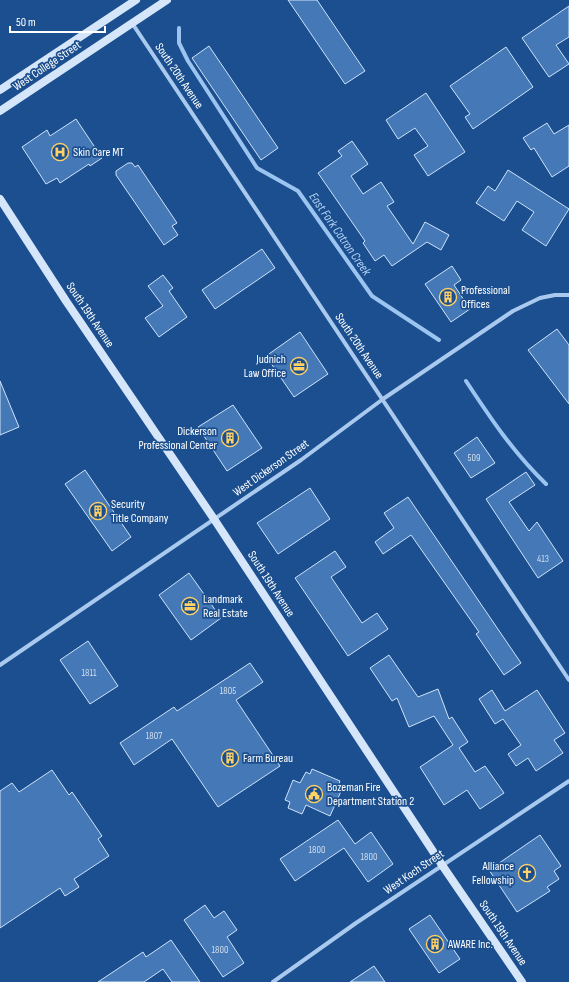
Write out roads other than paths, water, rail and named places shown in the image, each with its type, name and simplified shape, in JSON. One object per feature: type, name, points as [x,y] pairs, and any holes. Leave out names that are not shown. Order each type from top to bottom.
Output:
[{"type":"main road","name":"West College Street","points":[[0,90],[136,0]]},
{"type":"main road","name":"West College Street","points":[[0,112],[167,0]]},
{"type":"main road","name":"South 19th Avenue","points":[[0,199],[66,301],[214,519],[442,865],[522,982]]},
{"type":"street","name":"South 20th Avenue","points":[[132,23],[569,680]]},
{"type":"street","name":"West Dickerson Street","points":[[0,665],[301,460],[383,399],[513,311],[528,303],[555,295],[569,295]]},
{"type":"street","name":"West Koch Street","points":[[273,982],[442,865],[569,782]]},
{"type":"waterway","name":"East Fork Catron Creek","points":[[179,28],[179,43],[188,61],[257,168],[298,191],[372,296],[439,340]]},
{"type":"waterway","name":"East Fork Catron Creek","points":[[466,381],[494,422],[523,460],[546,484]]},
{"type":"place","name":"Skin Care MT","points":[[60,152]]},
{"type":"place","name":"Professional Offices","points":[[448,297]]},
{"type":"place","name":"Judnich Law Office","points":[[299,366]]},
{"type":"place","name":"Dickerson Professional Center","points":[[230,438]]},
{"type":"place","name":"Security Title Company","points":[[98,511]]},
{"type":"place","name":"Landmark Real Estate","points":[[190,606]]},
{"type":"place","name":"Farm Bureau","points":[[230,758]]},
{"type":"place","name":"Bozeman Fire Department Station 2","points":[[314,794]]},
{"type":"place","name":"Alliance Fellowship","points":[[527,873]]},
{"type":"place","name":"AWARE Inc.","points":[[435,944]]}]
